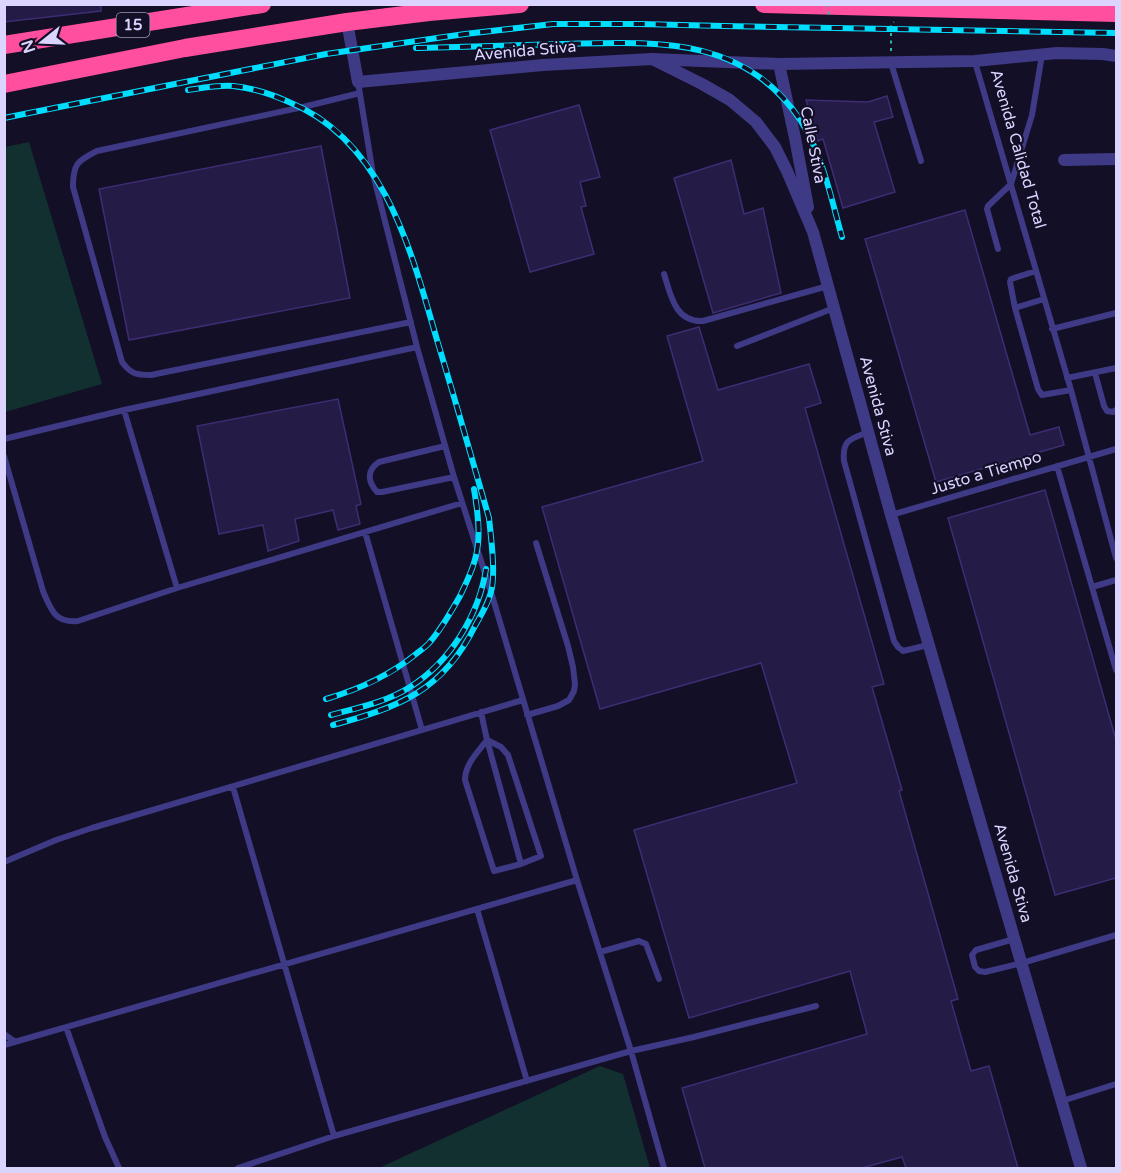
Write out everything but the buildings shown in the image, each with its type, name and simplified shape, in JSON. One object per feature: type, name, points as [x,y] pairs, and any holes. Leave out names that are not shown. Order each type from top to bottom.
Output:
[{"type":"highway","name":"15","points":[[4,45],[262,4]]},
{"type":"highway","name":"15","points":[[4,84],[185,48],[347,22],[520,4]]},
{"type":"highway","points":[[765,4],[1116,13]]},
{"type":"street","points":[[347,22],[359,88]]},
{"type":"street","points":[[975,61],[1042,54],[1077,53],[1116,56]]},
{"type":"street","name":"Avenida Stiva","points":[[359,88],[543,65],[652,59],[730,100],[756,122],[775,147],[813,232],[891,515],[1081,1168]]},
{"type":"street","name":"Avenida Calidad Total","points":[[652,59],[779,64],[975,61]]},
{"type":"street","name":"Calle Stiva","points":[[779,64],[813,232]]},
{"type":"street","points":[[1064,160],[1116,159]]},
{"type":"lane","points":[[998,249],[987,209],[1011,184],[1032,115],[1042,54]]},
{"type":"lane","name":"Avenida Calidad Total","points":[[975,61],[1071,390],[1116,558]]},
{"type":"lane","points":[[890,63],[921,161]]},
{"type":"lane","points":[[411,322],[151,375],[138,375],[129,371],[122,362],[73,187],[73,172],[82,158],[97,151],[314,105],[359,88],[373,174],[411,322],[417,347],[454,477],[631,1051],[664,1168]]},
{"type":"lane","points":[[1036,272],[1011,279],[1010,282],[1038,389],[1042,395],[1071,390]]},
{"type":"lane","points":[[664,274],[677,309],[688,319],[694,321],[703,321],[828,286]]},
{"type":"lane","points":[[1015,308],[1044,299]]},
{"type":"lane","points":[[737,346],[834,308]]},
{"type":"lane","points":[[1052,329],[1116,313]]},
{"type":"lane","points":[[4,439],[124,410],[417,347]]},
{"type":"lane","points":[[1067,378],[1116,368]]},
{"type":"lane","points":[[1095,373],[1104,406],[1107,411],[1116,411]]},
{"type":"lane","points":[[124,410],[177,588]]},
{"type":"lane","points":[[868,432],[847,441],[844,460],[894,641],[903,651],[929,644]]},
{"type":"lane","points":[[445,446],[379,462],[369,473],[370,482],[377,492],[382,492],[454,477]]},
{"type":"lane","name":"Justo a Tiempo","points":[[891,515],[1116,449]]},
{"type":"lane","points":[[4,456],[43,591],[55,614],[70,622],[462,503]]},
{"type":"lane","points":[[1057,466],[1116,670]]},
{"type":"lane","points":[[365,532],[422,730]]},
{"type":"lane","points":[[527,715],[558,706],[569,700],[574,691],[573,667],[568,646],[536,543]]},
{"type":"lane","points":[[1092,586],[1116,580]]},
{"type":"lane","points":[[4,862],[92,828],[523,700]]},
{"type":"lane","points":[[481,712],[521,864]]},
{"type":"lane","points":[[487,740],[501,747],[508,755],[541,856],[494,871],[465,780],[468,766],[487,740]]},
{"type":"lane","points":[[233,787],[334,1136]]},
{"type":"lane","points":[[4,1045],[577,880]]},
{"type":"lane","points":[[477,909],[527,1081]]},
{"type":"lane","points":[[1015,939],[976,950],[972,955],[975,967],[985,972],[1116,935]]},
{"type":"lane","points":[[600,952],[639,941],[646,944],[659,979]]},
{"type":"lane","points":[[238,1168],[334,1136],[631,1051],[816,1006]]},
{"type":"lane","points":[[66,1027],[105,1137],[119,1168]]},
{"type":"lane","points":[[4,1034],[15,1042]]},
{"type":"lane","points":[[1062,1101],[1116,1084]]},
{"type":"path","points":[[828,4],[829,19]]},
{"type":"path","points":[[890,63],[891,24]]},
{"type":"green space","points":[[29,142],[102,384],[5,412],[5,147]]},
{"type":"green space","points":[[600,1066],[623,1074],[650,1168],[379,1168]]},
{"type":"railway","points":[[4,118],[326,54],[553,24],[1116,33]]},
{"type":"railway","points":[[416,48],[630,43],[694,49],[724,58],[752,72],[778,93],[801,121],[821,163],[842,237]]},
{"type":"railway","points":[[188,90],[233,86],[248,88],[289,102],[322,120],[349,143],[371,171],[389,202],[416,270],[489,518],[493,566],[491,592],[462,648],[449,666],[417,693],[398,703],[333,725]]},
{"type":"railway","points":[[326,699],[362,686],[406,662],[430,642],[450,614],[471,571],[478,544],[479,530],[474,489]]},
{"type":"railway","points":[[331,715],[392,697],[424,677],[438,664],[450,651],[469,620],[477,603],[486,569]]}]
